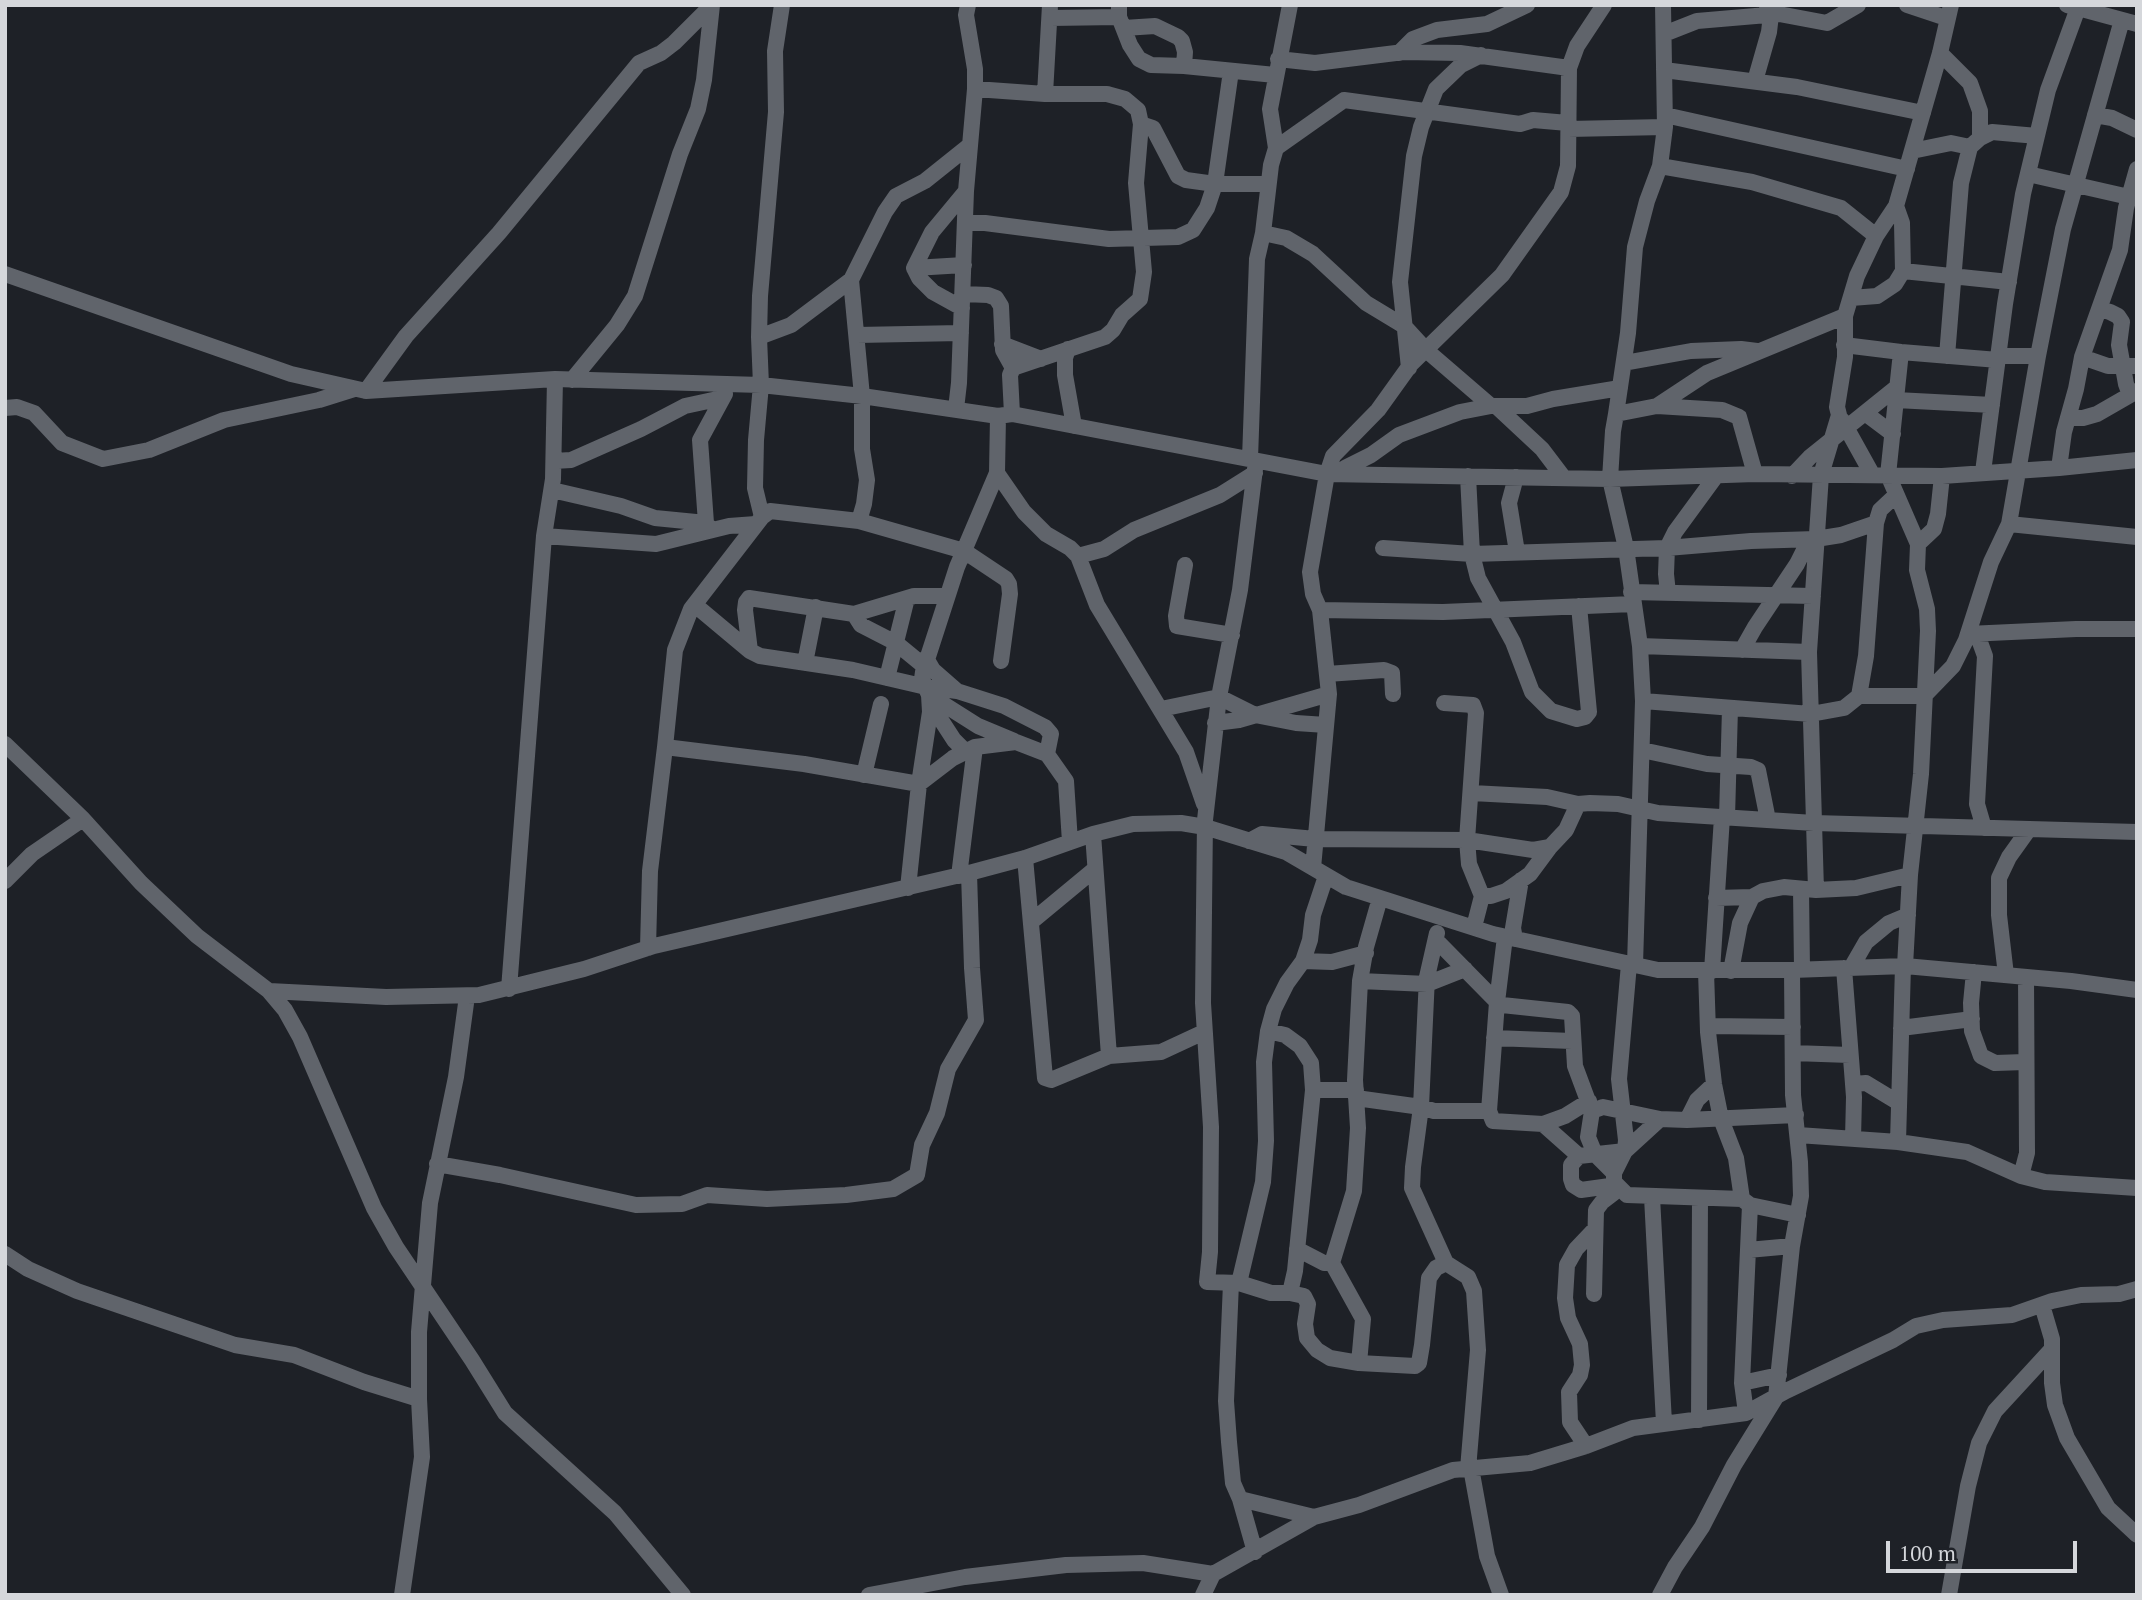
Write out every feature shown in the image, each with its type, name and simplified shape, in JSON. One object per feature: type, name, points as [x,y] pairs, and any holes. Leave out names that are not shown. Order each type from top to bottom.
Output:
[{"type":"street","points":[[509,989],[544,536],[564,380],[617,326],[635,296],[680,154],[698,109],[712,5]]},
{"type":"street","points":[[361,390],[499,233],[639,63],[661,53],[674,43],[712,5]]},
{"type":"street","points":[[759,521],[755,488],[761,385],[760,296],[776,112],[775,51],[782,5]]},
{"type":"street","points":[[956,409],[966,191],[975,89],[975,69],[966,15],[968,5]]},
{"type":"street","points":[[1290,5],[1270,109],[1276,148],[1256,270],[1254,464],[1232,635],[1215,723],[1206,809],[1204,1032],[1211,1127],[1210,1252],[1207,1282],[1235,1283],[1271,1293],[1304,1296],[1308,1304],[1305,1324],[1307,1338],[1317,1350],[1330,1358],[1408,1367],[1419,1363],[1429,1278],[1436,1268],[1446,1263]]},
{"type":"street","points":[[1399,53],[1413,39],[1437,30],[1487,24],[1527,5]]},
{"type":"street","points":[[1255,1552],[1233,1483],[1226,1401],[1235,1283],[1263,1182],[1266,1141],[1264,1062],[1268,1031],[1274,1009],[1287,983],[1303,961],[1310,940],[1319,872],[1315,839],[1329,694],[1320,610],[1313,594],[1310,572],[1333,474],[1333,456],[1378,410],[1409,368],[1502,275],[1561,191],[1567,166],[1569,68],[1577,46],[1604,5]]},
{"type":"street","points":[[1594,1294],[1596,1210],[1617,1182],[1625,1151],[1619,1079],[1632,964],[1642,750],[1640,646],[1626,548],[1611,479],[1613,430],[1624,363],[1635,247],[1660,166],[1665,121],[1663,5]]},
{"type":"street","points":[[1664,34],[1697,21],[1767,10],[1827,23],[1858,5]]},
{"type":"street","points":[[1898,1142],[1904,966],[1922,760],[1927,608],[1917,570],[1918,544],[1896,495],[1843,421],[1837,407],[1844,357],[1845,316],[1876,236],[1896,206],[1940,52],[1948,12],[1907,5]]},
{"type":"street","points":[[1643,701],[1811,714],[1844,708],[1859,696],[1924,696],[1953,666],[1972,634],[1991,562],[2009,524],[2063,229],[2095,115],[2129,22],[2073,7],[2048,90],[2028,174],[2009,282],[1983,472]]},
{"type":"street","points":[[1755,81],[1767,10]]},
{"type":"street","points":[[1045,94],[1050,12],[1121,17],[1155,26],[1182,41],[1185,52],[1184,66]]},
{"type":"street","points":[[1121,17],[1139,59],[1151,65],[1231,71],[1399,53],[1460,53],[1569,68]]},
{"type":"street","points":[[1940,52],[1970,83],[1980,111],[1975,142],[1961,183],[1947,356]]},
{"type":"street","points":[[1409,368],[1401,282],[1414,156],[1436,89],[1461,65],[1481,55]]},
{"type":"street","points":[[1664,70],[1797,86],[1923,113]]},
{"type":"street","points":[[966,223],[985,223],[1082,237],[1141,239],[1178,237],[1193,230],[1207,208],[1215,184],[1231,71]]},
{"type":"street","points":[[970,750],[954,740],[928,695],[922,679],[947,596],[997,473],[1010,375],[1013,368],[1105,337],[1122,315],[1140,299],[1144,272],[1136,183],[1141,124],[1138,110],[1125,99],[1107,94],[1045,94],[975,89]]},
{"type":"street","points":[[1276,148],[1344,100],[1520,124],[1533,120],[1568,126],[1665,121],[1907,169]]},
{"type":"street","points":[[2095,115],[2112,118],[2137,130]]},
{"type":"street","points":[[1141,124],[1153,128],[1178,176],[1186,180],[1215,184],[1268,184]]},
{"type":"street","points":[[1913,151],[1951,143],[1975,142],[1993,132],[2037,136]]},
{"type":"street","points":[[759,337],[791,325],[851,280],[885,212],[896,197],[925,181],[970,145]]},
{"type":"street","points":[[1660,166],[1752,182],[1841,208],[1876,236]]},
{"type":"street","points":[[2059,468],[2082,357],[2120,250],[2137,169]]},
{"type":"street","points":[[2028,174],[2075,185],[2131,205]]},
{"type":"street","points":[[914,268],[932,232],[966,191]]},
{"type":"street","points":[[1851,298],[1877,296],[1895,284],[1903,271],[1902,223],[1896,206]]},
{"type":"street","points":[[1263,233],[1286,238],[1313,254],[1366,303],[1404,326],[1426,350],[1542,450],[1564,478]]},
{"type":"street","points":[[914,268],[964,265]]},
{"type":"street","points":[[914,268],[919,278],[933,292],[962,301],[988,295],[996,298],[1001,306],[1002,344],[1013,368]]},
{"type":"street","points":[[1903,271],[2009,282]]},
{"type":"street","points":[[5,274],[291,374],[361,390]]},
{"type":"street","points":[[851,280],[858,335],[862,449],[867,480],[859,521]]},
{"type":"street","points":[[2068,418],[2097,414],[2134,393],[2129,366],[2119,345],[2122,322],[2118,316],[2099,309]]},
{"type":"street","points":[[1657,407],[1707,373],[1845,316]]},
{"type":"street","points":[[858,335],[961,333]]},
{"type":"street","points":[[1002,344],[1041,359]]},
{"type":"street","points":[[1844,345],[1947,356],[2038,356]]},
{"type":"street","points":[[1068,349],[1065,375],[1074,426]]},
{"type":"street","points":[[1624,363],[1691,351],[1741,349],[1760,352]]},
{"type":"street","points":[[1880,474],[1892,434],[1900,352]]},
{"type":"street","points":[[2082,357],[2108,366],[2129,366]]},
{"type":"street","points":[[5,408],[17,407],[34,413],[62,443],[103,459],[149,450],[224,420],[361,390],[564,380],[726,392]]},
{"type":"street","points":[[554,461],[571,460],[685,406],[726,392],[761,385],[1005,415],[1074,426],[1254,464],[1333,474],[1611,479],[1755,474],[1942,476],[2137,460]]},
{"type":"street","points":[[1333,474],[1399,435],[1460,412],[1494,406],[1527,406],[1620,388]]},
{"type":"street","points":[[1681,390],[1700,408]]},
{"type":"street","points":[[709,526],[700,440],[726,392]]},
{"type":"street","points":[[1660,1595],[1776,1397],[1792,1246],[1801,1196],[1793,1027],[1814,823],[1809,652],[1812,540],[1821,475],[1831,440],[1843,421],[1865,413],[1896,394],[1992,405]]},
{"type":"street","points":[[1616,414],[1657,407],[1700,408],[1722,410],[1740,417],[1755,474]]},
{"type":"street","points":[[1865,413],[1892,434]]},
{"type":"street","points":[[1792,476],[1831,440]]},
{"type":"street","points":[[1078,556],[1104,549],[1134,530],[1220,495],[1254,464]]},
{"type":"street","points":[[997,473],[1024,512],[1046,534],[1078,556],[1097,605],[1186,752],[1206,809]]},
{"type":"street","points":[[1468,476],[1472,554],[1478,578],[1513,642],[1532,692],[1551,711],[1577,719],[1585,717],[1589,712],[1579,606]]},
{"type":"street","points":[[1668,593],[1667,548],[1675,532],[1716,476]]},
{"type":"street","points":[[1918,544],[1934,529],[1942,476]]},
{"type":"street","points":[[1516,477],[1509,503],[1517,552]]},
{"type":"street","points":[[552,490],[621,506],[655,518],[709,526],[759,521]]},
{"type":"street","points":[[1859,696],[1866,656],[1875,523],[1880,510],[1896,495]]},
{"type":"street","points":[[648,948],[650,871],[675,650],[695,605],[759,521],[770,511],[859,521],[964,551],[1006,579],[1009,584],[1001,661]]},
{"type":"street","points":[[1384,548],[1472,554],[1667,548],[1751,541],[1812,540],[1841,535],[1875,523]]},
{"type":"street","points":[[2009,524],[2137,537]]},
{"type":"street","points":[[544,536],[656,544],[709,526]]},
{"type":"street","points":[[1742,650],[1812,540]]},
{"type":"street","points":[[1185,565],[1176,616],[1177,626],[1232,635]]},
{"type":"street","points":[[1320,610],[1443,612],[1579,606],[1668,593],[1812,596]]},
{"type":"street","points":[[750,651],[745,610],[749,598],[854,614],[914,596],[947,596]]},
{"type":"street","points":[[887,678],[907,598]]},
{"type":"street","points":[[695,605],[750,651],[760,656],[887,678],[928,695],[978,726],[1047,754],[1066,781],[1070,842]]},
{"type":"street","points":[[805,663],[816,607]]},
{"type":"street","points":[[854,614],[861,625],[925,662],[957,691],[1004,706],[1045,727],[1051,734],[1047,754]]},
{"type":"street","points":[[1972,634],[2137,629]]},
{"type":"street","points":[[1972,634],[1985,656],[1977,804],[1983,828]]},
{"type":"street","points":[[1640,646],[1809,652]]},
{"type":"street","points":[[1327,674],[1384,670],[1392,673],[1393,694]]},
{"type":"street","points":[[928,695],[957,691]]},
{"type":"street","points":[[1215,723],[1255,715],[1329,694]]},
{"type":"street","points":[[908,888],[928,695]]},
{"type":"street","points":[[1161,709],[1219,697],[1255,715],[1296,723],[1326,725]]},
{"type":"street","points":[[1444,703],[1473,705],[1476,713],[1467,840],[1469,864],[1482,896],[1474,927]]},
{"type":"street","points":[[864,775],[881,704]]},
{"type":"street","points":[[1730,708],[1729,765],[1709,971],[1708,1026],[1721,1119],[1736,1157],[1746,1202],[1748,1250],[1742,1383],[1746,1413]]},
{"type":"street","points":[[1186,752],[1213,740]]},
{"type":"street","points":[[664,747],[804,764],[919,784],[953,758],[970,750],[1016,741]]},
{"type":"street","points":[[5,744],[83,819],[141,883],[197,936],[269,991],[285,1010],[300,1037],[373,1208],[505,1413],[615,1513],[683,1595]]},
{"type":"street","points":[[437,1164],[635,1205],[682,1204],[707,1195],[767,1199],[846,1195],[893,1189],[914,1178],[919,1168],[922,1145],[937,1113],[948,1069],[976,1020],[964,874],[970,750]]},
{"type":"street","points":[[1642,750],[1707,764],[1758,770],[1768,820]]},
{"type":"street","points":[[1641,768],[1674,758]]},
{"type":"street","points":[[1472,793],[1547,797],[1578,804],[1618,804],[1640,810],[1814,823],[2137,832]]},
{"type":"street","points":[[1482,896],[1506,891],[1530,874],[1566,830],[1578,804]]},
{"type":"street","points":[[5,881],[32,853],[83,819]]},
{"type":"street","points":[[269,991],[386,997],[467,996],[509,989],[584,970],[648,948],[1025,858],[1093,834],[1133,824],[1181,822],[1286,852],[1346,887],[1441,917],[1510,938],[1658,970],[1797,970],[1904,966],[2137,990]]},
{"type":"street","points":[[2006,975],[1999,915],[1999,878],[2009,857],[2029,829]]},
{"type":"street","points":[[1093,834],[1109,1056]]},
{"type":"street","points":[[1249,841],[1262,834],[1315,839],[1467,840],[1532,850],[1550,847]]},
{"type":"street","points":[[1025,858],[1045,1078],[1051,1080],[1109,1056],[1161,1052],[1204,1032]]},
{"type":"street","points":[[1031,922],[1096,869]]},
{"type":"street","points":[[1716,898],[1752,897],[1763,891],[1784,887],[1809,890],[1856,888],[1910,875]]},
{"type":"street","points":[[1521,880],[1497,1002],[1489,1111],[1493,1121],[1543,1124],[1590,1106],[1660,1119],[1796,1115]]},
{"type":"street","points":[[1731,971],[1740,923],[1752,897]]},
{"type":"street","points":[[1359,1363],[1363,1319],[1332,1263],[1354,1191],[1358,1128],[1356,1094],[1360,981],[1380,898]]},
{"type":"street","points":[[1853,1139],[1848,968],[1866,942],[1889,923],[1908,915]]},
{"type":"street","points":[[1441,917],[1427,984],[1421,1107],[1412,1188],[1446,1263],[1468,1278],[1474,1291],[1479,1332],[1469,1468],[1486,1556],[1500,1595]]},
{"type":"street","points":[[1436,940],[1502,1005],[1568,1012],[1572,1016],[1575,1066],[1590,1106],[1587,1155]]},
{"type":"street","points":[[1303,961],[1332,962],[1366,953]]},
{"type":"street","points":[[1360,981],[1427,984],[1465,969]]},
{"type":"street","points":[[1975,972],[1972,1031],[1981,1055],[1995,1063],[2025,1062]]},
{"type":"street","points":[[2021,1177],[2026,1153],[2026,977]]},
{"type":"street","points":[[402,1595],[422,1457],[419,1399],[422,1287],[430,1203],[456,1077],[467,996]]},
{"type":"street","points":[[1901,1028],[1972,1019]]},
{"type":"street","points":[[1708,1026],[1793,1027]]},
{"type":"street","points":[[1268,1031],[1285,1035],[1300,1046],[1311,1063],[1313,1090],[1290,1293]]},
{"type":"street","points":[[1494,1038],[1572,1041]]},
{"type":"street","points":[[1793,1053],[1850,1055]]},
{"type":"street","points":[[1853,1084],[1866,1083],[1899,1103]]},
{"type":"street","points":[[1686,1120],[1697,1100],[1714,1084]]},
{"type":"street","points":[[1313,1090],[1356,1094],[1434,1111],[1489,1111]]},
{"type":"street","points":[[1596,1210],[1588,1205],[1581,1190],[1573,1185],[1571,1165],[1587,1155],[1625,1151],[1660,1119]]},
{"type":"street","points":[[1543,1124],[1587,1155],[1617,1182],[1627,1195],[1746,1202],[1798,1215]]},
{"type":"street","points":[[1798,1136],[1898,1142],[1967,1152],[2021,1177],[2060,1184],[2137,1188]]},
{"type":"street","points":[[1581,1190],[1617,1182]]},
{"type":"street","points":[[1652,1197],[1664,1423]]},
{"type":"street","points":[[1699,1420],[1700,1198]]},
{"type":"street","points":[[1586,1446],[1570,1422],[1569,1392],[1580,1375],[1582,1365],[1580,1344],[1568,1318],[1565,1298],[1567,1265],[1576,1249],[1595,1230]]},
{"type":"street","points":[[1748,1250],[1792,1246]]},
{"type":"street","points":[[1297,1249],[1324,1263],[1332,1263]]},
{"type":"street","points":[[5,1254],[28,1269],[77,1291],[235,1345],[294,1355],[364,1382],[419,1399]]},
{"type":"street","points":[[869,1595],[965,1577],[1066,1565],[1143,1563],[1213,1574],[1314,1517],[1359,1505],[1453,1470],[1530,1463],[1633,1428],[1746,1413],[1916,1326],[1943,1320],[2012,1315],[2052,1301],[2119,1294],[2137,1289]]},
{"type":"street","points":[[2042,1305],[2049,1324],[2054,1405],[2067,1438],[2108,1508],[2129,1531],[2137,1535]]},
{"type":"street","points":[[1949,1595],[1968,1486],[1979,1443],[1995,1411],[2052,1349]]},
{"type":"street","points":[[1742,1383],[1779,1375]]},
{"type":"street","points":[[1240,1499],[1314,1517]]},
{"type":"street","points":[[1203,1595],[1213,1574]]}]
